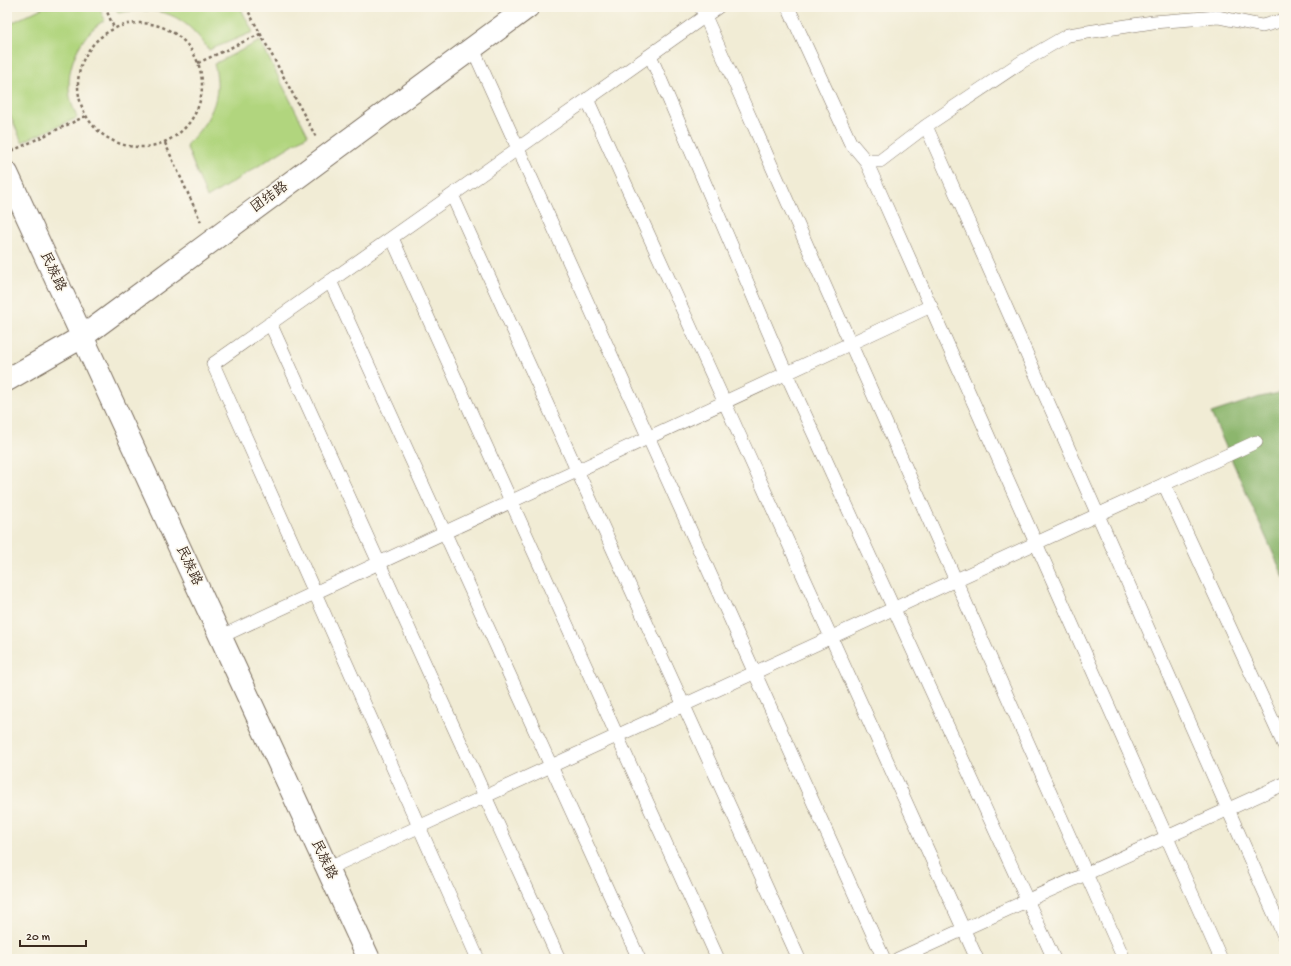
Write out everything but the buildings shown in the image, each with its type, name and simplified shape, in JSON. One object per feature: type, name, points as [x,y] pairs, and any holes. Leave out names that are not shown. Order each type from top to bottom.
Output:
[{"type":"street","name":"团结路","points":[[7,380],[82,337],[528,7]]},
{"type":"street","name":"民族路","points":[[7,173],[369,959]]},
{"type":"lane","points":[[478,959],[213,364],[650,55],[703,12],[718,7]]},
{"type":"lane","points":[[788,7],[850,142],[866,161],[1221,959]]},
{"type":"lane","points":[[703,12],[1124,959]]},
{"type":"lane","points":[[866,161],[880,161],[926,126],[1023,60],[1068,35],[1153,22],[1218,17],[1262,26],[1284,20]]},
{"type":"lane","points":[[473,48],[884,959]]},
{"type":"lane","points":[[650,55],[786,373],[1054,959]]},
{"type":"lane","points":[[587,100],[977,959]]},
{"type":"lane","points":[[926,126],[1284,936]]},
{"type":"lane","points":[[452,195],[799,959]]},
{"type":"lane","points":[[392,238],[718,959]]},
{"type":"lane","points":[[330,281],[639,959]]},
{"type":"lane","points":[[220,637],[931,306]]},
{"type":"lane","points":[[270,323],[559,959]]},
{"type":"lane","points":[[327,869],[1256,442]]},
{"type":"lane","points":[[1164,484],[1284,745]]},
{"type":"lane","points":[[898,959],[1284,784]]},
{"type":"path","points":[[105,7],[114,28]]},
{"type":"path","points":[[246,7],[326,156]]},
{"type":"path","points":[[130,24],[147,24],[164,28],[178,36],[190,48],[198,63],[202,78],[202,94],[197,110],[189,123],[179,134],[165,142],[150,147],[136,147],[120,144],[107,138],[95,128],[86,116],[79,100],[78,83],[81,66],[88,51],[100,38],[114,28],[130,24]]},
{"type":"path","points":[[198,63],[260,34]]},
{"type":"path","points":[[7,153],[86,116]]},
{"type":"path","points":[[165,142],[209,242]]},
{"type":"green space","points":[[44,7],[99,7],[105,20],[96,26],[81,43],[72,64],[69,86],[70,97],[77,118],[22,142],[7,108],[7,25]]},
{"type":"green space","points":[[115,7],[240,7],[253,32],[209,50],[200,38],[181,20],[170,15],[147,10],[118,13]]},
{"type":"green space","points":[[260,41],[308,135],[207,198],[186,145],[208,118],[216,98],[217,76],[214,64]]},
{"type":"green space","points":[[1284,392],[1284,578],[1211,413],[1260,397]]}]
